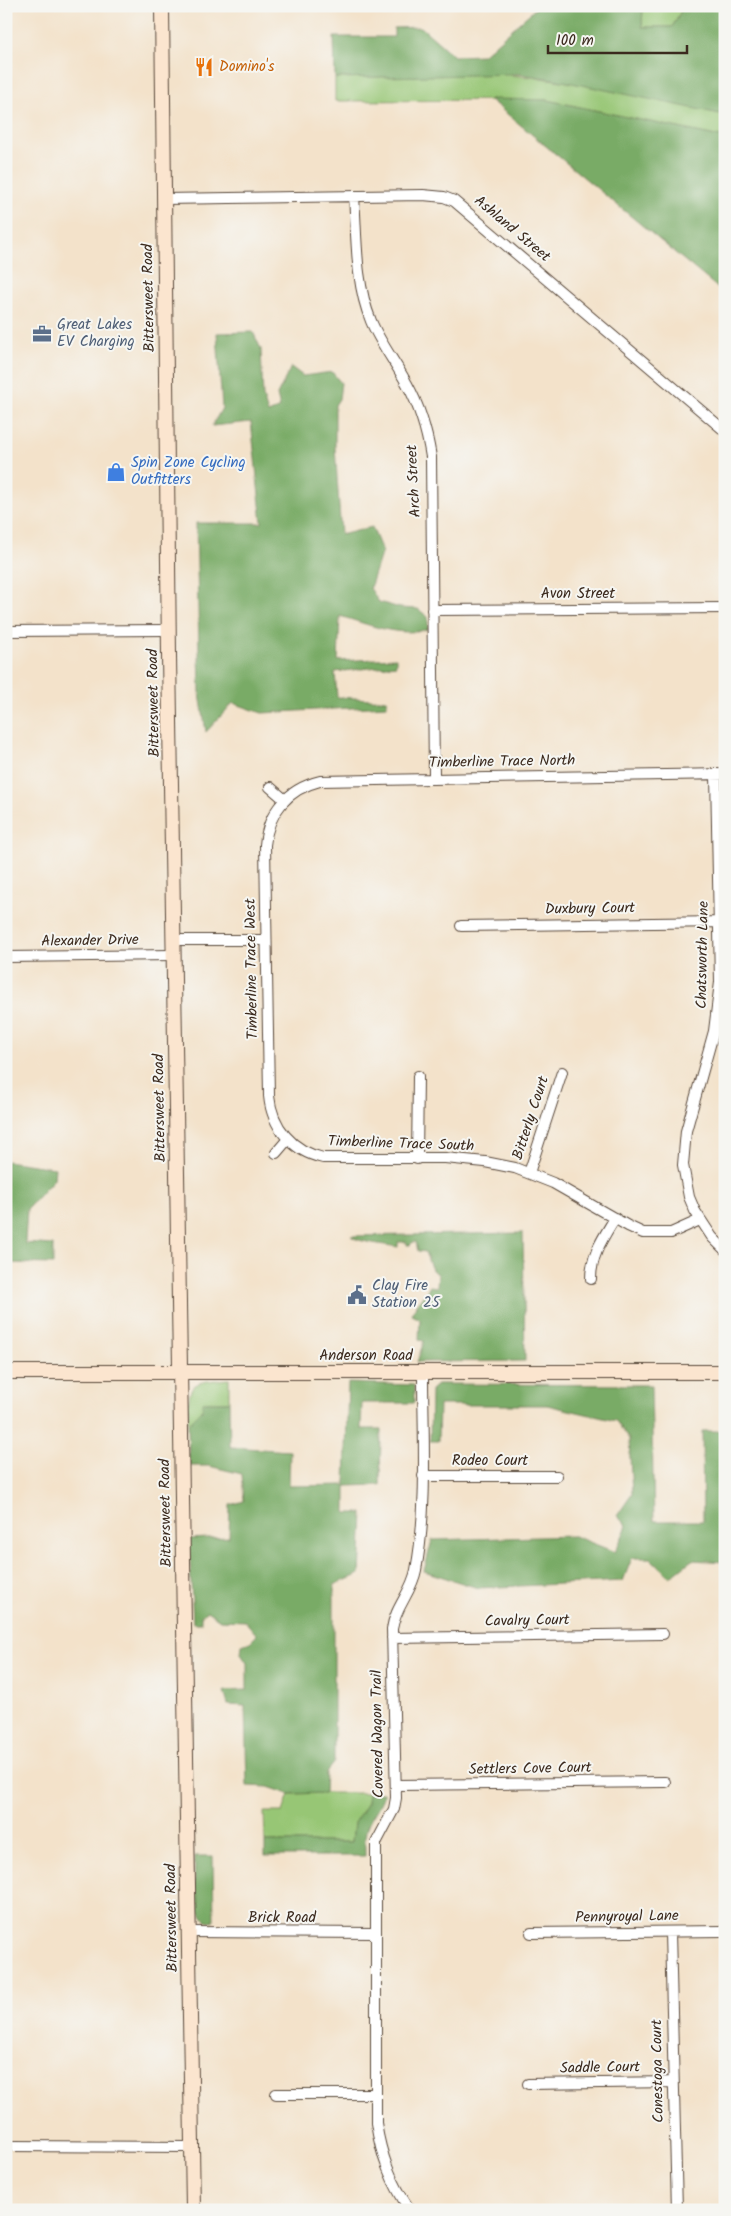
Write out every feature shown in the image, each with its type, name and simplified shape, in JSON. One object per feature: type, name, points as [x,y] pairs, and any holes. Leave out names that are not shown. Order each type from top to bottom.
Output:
[{"type":"street","name":"Bittersweet Road","points":[[162,6],[169,630],[193,2210]]},
{"type":"street","name":"Ashland Street","points":[[164,199],[354,196],[444,197],[463,206],[725,431]]},
{"type":"street","name":"Arch Street","points":[[354,196],[359,277],[365,304],[376,331],[416,403],[428,443],[432,500],[434,778]]},
{"type":"street","name":"Avon Street","points":[[432,610],[725,608]]},
{"type":"street","points":[[6,631],[169,630]]},
{"type":"street","name":"Timberline Trace North","points":[[284,800],[301,787],[320,781],[721,774]]},
{"type":"street","name":"Chatsworth Lane","points":[[700,1220],[689,1197],[683,1165],[683,1152],[686,1131],[710,1046],[718,1008],[720,982],[721,774]]},
{"type":"street","points":[[270,787],[284,800]]},
{"type":"street","name":"Timberline Trace West","points":[[284,800],[272,816],[266,836],[266,940],[269,1096],[274,1117],[288,1139]]},
{"type":"street","name":"Duxbury Court","points":[[461,926],[720,922]]},
{"type":"street","points":[[174,940],[266,940]]},
{"type":"street","name":"Alexander Drive","points":[[6,957],[174,955]]},
{"type":"street","name":"Bitterly Court","points":[[529,1173],[562,1072]]},
{"type":"street","points":[[417,1158],[418,1076]]},
{"type":"street","points":[[276,1153],[288,1139]]},
{"type":"street","name":"Timberline Trace South","points":[[288,1139],[304,1151],[323,1158],[445,1158],[485,1162],[529,1173],[576,1195],[635,1230],[656,1234],[677,1232],[700,1220]]},
{"type":"street","points":[[591,1279],[591,1264],[594,1256],[615,1218]]},
{"type":"street","points":[[700,1220],[725,1250]]},
{"type":"street","name":"Anderson Road","points":[[6,1372],[725,1372]]},
{"type":"street","name":"Covered Wagon Trail","points":[[410,2210],[398,2193],[384,2162],[376,2123],[376,1843],[394,1809],[396,1786],[392,1638],[395,1614],[409,1592],[415,1574],[423,1526],[423,1373]]},
{"type":"street","name":"Rodeo Court","points":[[423,1476],[557,1476]]},
{"type":"street","name":"Cavalry Court","points":[[392,1638],[662,1634]]},
{"type":"street","name":"Settlers Cove Court","points":[[396,1786],[665,1782]]},
{"type":"street","name":"Pennyroyal Lane","points":[[530,1933],[725,1931]]},
{"type":"street","name":"Brick Road","points":[[189,1932],[376,1933]]},
{"type":"street","name":"Conestoga Court","points":[[670,1932],[677,2210]]},
{"type":"street","name":"Saddle Court","points":[[528,2084],[673,2082]]},
{"type":"street","points":[[276,2094],[375,2094]]},
{"type":"street","points":[[6,2146],[192,2147]]},
{"type":"green space","points":[[538,6],[643,6],[642,27],[672,27],[684,6],[725,6],[725,115],[553,79],[519,74],[335,78],[334,37],[394,37],[394,28],[421,27],[454,56],[483,55]]},
{"type":"green space","points":[[643,6],[684,6],[672,27],[642,27]]},
{"type":"green space","points":[[483,74],[544,78],[574,83],[725,115],[725,138],[547,100],[335,101],[335,78]]},
{"type":"green space","points":[[489,99],[547,100],[725,138],[725,294]]},
{"type":"green space","points":[[253,332],[261,349],[263,397],[268,413],[280,408],[277,395],[291,367],[303,376],[332,372],[341,383],[339,399],[335,405],[335,447],[341,535],[372,527],[382,551],[370,588],[379,602],[400,608],[418,609],[428,617],[428,629],[406,632],[395,631],[340,616],[338,661],[396,658],[396,665],[335,672],[337,697],[387,700],[387,706],[262,713],[233,703],[206,732],[200,694],[196,523],[262,523],[251,422],[212,426],[222,408],[217,333]]},
{"type":"green space","points":[[6,1161],[55,1168],[54,1179],[27,1209],[25,1243],[53,1245],[53,1264],[6,1263]]},
{"type":"green space","points":[[523,1233],[525,1361],[417,1362],[424,1341],[419,1340],[420,1319],[412,1315],[430,1286],[437,1287],[438,1274],[432,1270],[425,1252],[418,1251],[416,1242],[407,1245],[407,1242],[398,1242],[398,1247],[365,1242],[351,1236]]},
{"type":"green space","points":[[229,1379],[229,1402],[203,1402],[203,1410],[188,1424],[189,1400],[193,1387],[205,1382]]},
{"type":"green space","points":[[348,1383],[414,1385],[414,1403],[362,1403],[361,1429],[381,1429],[380,1485],[346,1486],[346,1513],[363,1513],[360,1574],[334,1585],[334,1762],[326,1772],[325,1793],[289,1794],[268,1787],[247,1786],[245,1706],[228,1705],[224,1691],[247,1690],[247,1663],[241,1654],[242,1645],[250,1642],[257,1635],[245,1621],[220,1620],[207,1611],[201,1616],[201,1623],[193,1623],[189,1539],[229,1537],[230,1505],[244,1501],[242,1474],[209,1466],[189,1466],[188,1424],[202,1410],[203,1402],[229,1402],[230,1447],[290,1451],[289,1486],[345,1485]]},
{"type":"green space","points":[[438,1384],[651,1385],[654,1521],[703,1521],[702,1431],[725,1431],[725,1562],[692,1560],[670,1577],[650,1558],[632,1558],[623,1581],[478,1588],[424,1571],[432,1540],[574,1536],[615,1552],[627,1526],[617,1516],[632,1494],[629,1439],[616,1421],[547,1405],[439,1405],[438,1441],[430,1441],[431,1390]]},
{"type":"green space","points":[[368,1793],[367,1803],[354,1823],[352,1842],[265,1842],[264,1812],[283,1812],[289,1794]]},
{"type":"green space","points":[[368,1793],[384,1793],[367,1828],[365,1856],[265,1856],[265,1842],[352,1842],[354,1823],[367,1803]]},
{"type":"green space","points":[[195,1856],[213,1856],[214,1922],[206,1920],[197,1906]]},
{"type":"place","name":"Domino's","points":[[204,67]]},
{"type":"place","name":"Great Lakes EV Charging","points":[[42,334]]},
{"type":"place","name":"Spin Zone Cycling Outfitters","points":[[116,472]]},
{"type":"place","name":"Clay Fire Station 25","points":[[357,1295]]}]
